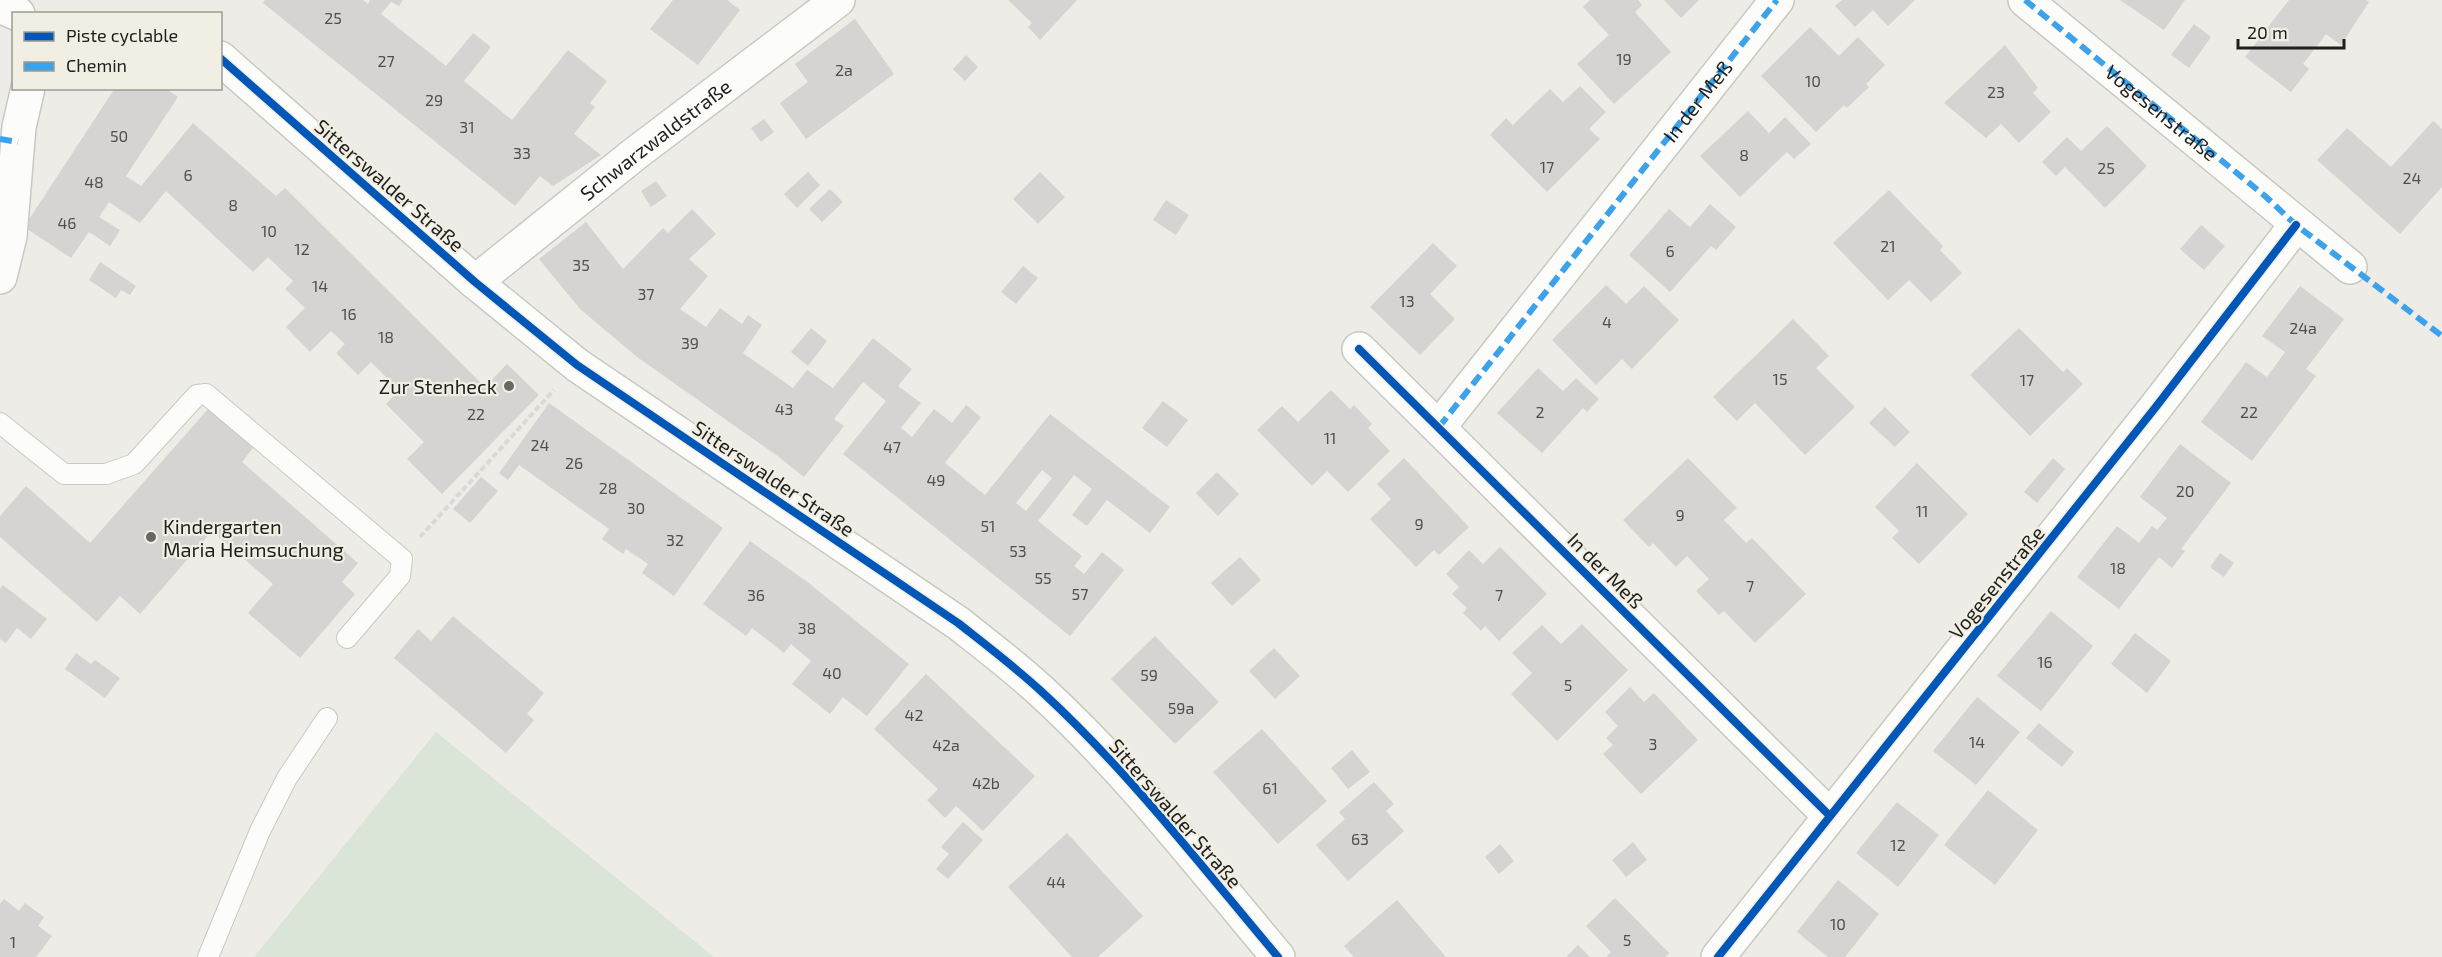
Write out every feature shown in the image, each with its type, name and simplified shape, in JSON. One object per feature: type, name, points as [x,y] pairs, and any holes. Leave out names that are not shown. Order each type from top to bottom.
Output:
[{"type":"street","name":"Schwarzwaldstraße","points":[[475,282],[636,153],[838,0]]},
{"type":"street","name":"In der Meß","points":[[1439,427],[1777,0]]},
{"type":"street","name":"Vogesenstraße","points":[[2025,0],[2265,196],[2296,225],[2350,267]]},
{"type":"street","name":"Sitterswalder Straße","points":[[222,60],[475,282],[577,365],[958,623],[1003,658],[1043,693],[1120,770],[1278,957]]},
{"type":"street","points":[[0,277],[10,237],[19,127],[28,90]]},
{"type":"street","name":"Vogesenstraße","points":[[1718,957],[2155,408],[2296,225]]},
{"type":"street","name":"In der Meß","points":[[1359,349],[1830,816]]},
{"type":"lane","points":[[0,423],[63,474],[106,474],[134,464],[197,395],[207,394],[402,558],[400,576],[347,638]]},
{"type":"lane","points":[[208,957],[271,810],[287,778],[327,718]]},
{"type":"path","points":[[437,517],[577,365]]},
{"type":"shaded area","points":[[436,732],[714,957],[254,957]]},
{"type":"building","points":[[265,0],[363,0],[368,4],[370,0],[403,0],[399,6],[391,2],[381,14],[446,66],[473,33],[491,47],[464,81],[512,120],[568,50],[607,81],[590,103],[595,107],[574,134],[601,155],[553,186],[540,176],[515,206],[263,3]]},
{"type":"building","points":[[673,0],[727,0],[740,10],[698,65],[650,29]]},
{"type":"building","points":[[1008,0],[1077,0],[1040,40],[1028,27],[1032,23]]},
{"type":"building","points":[[1590,0],[1638,0],[1642,5],[1635,12],[1671,52],[1614,104],[1577,64],[1609,35],[1583,7]]},
{"type":"building","points":[[1664,0],[1699,0],[1681,18]]},
{"type":"building","points":[[1842,0],[1915,0],[1888,26],[1873,10],[1855,27],[1835,6]]},
{"type":"building","points":[[2120,0],[2185,0],[2164,30]]},
{"type":"building","points":[[2289,0],[2366,0],[2369,2],[2341,45],[2326,34],[2303,64],[2309,69],[2291,92],[2245,57]]},
{"type":"building","points":[[855,19],[894,74],[806,139],[780,103],[808,82],[795,64]]},
{"type":"building","points":[[2194,24],[2211,37],[2189,68],[2171,55]]},
{"type":"building","points":[[1810,27],[1839,56],[1858,37],[1885,65],[1866,84],[1869,87],[1847,108],[1844,105],[1816,132],[1761,76]]},
{"type":"building","points":[[2005,45],[2038,88],[2033,93],[2051,112],[2019,143],[2001,124],[1986,138],[1944,103]]},
{"type":"building","points":[[966,55],[978,67],[965,81],[953,69]]},
{"type":"building","points":[[1580,86],[1606,112],[1589,129],[1600,139],[1547,192],[1490,135],[1506,118],[1513,125],[1550,89],[1563,102]]},
{"type":"building","points":[[114,90],[168,90],[178,97],[126,176],[141,186],[193,123],[276,196],[285,188],[485,387],[507,364],[539,395],[442,494],[407,459],[424,442],[386,404],[399,390],[371,362],[358,375],[336,353],[345,344],[331,331],[310,352],[286,327],[305,308],[285,289],[293,281],[268,257],[253,272],[166,191],[140,223],[109,202],[99,217],[120,230],[110,246],[89,232],[71,258],[24,227]]},
{"type":"building","points":[[1748,111],[1769,133],[1785,117],[1811,144],[1794,159],[1787,152],[1740,197],[1700,156]]},
{"type":"building","points":[[764,119],[774,132],[761,142],[751,128]]},
{"type":"building","points":[[2433,121],[2442,129],[2442,187],[2400,234],[2317,160],[2347,128],[2391,167]]},
{"type":"building","points":[[2107,126],[2147,166],[2105,208],[2065,167],[2056,176],[2042,162],[2067,137],[2081,151]]},
{"type":"building","points":[[808,172],[820,185],[797,208],[784,194]]},
{"type":"building","points":[[1040,172],[1065,197],[1038,224],[1013,199]]},
{"type":"building","points":[[656,181],[667,196],[651,207],[641,191]]},
{"type":"building","points":[[830,189],[843,202],[822,222],[809,209]]},
{"type":"building","points":[[1889,190],[1943,246],[1940,250],[1962,273],[1931,302],[1909,280],[1888,300],[1833,243]]},
{"type":"building","points":[[1166,200],[1189,215],[1176,235],[1153,220]]},
{"type":"building","points":[[1710,204],[1736,227],[1716,250],[1711,246],[1670,292],[1629,255],[1669,209],[1690,227]]},
{"type":"building","points":[[692,209],[716,234],[689,259],[708,276],[680,309],[706,327],[720,308],[742,324],[748,315],[762,325],[743,353],[793,388],[807,370],[833,388],[873,338],[912,369],[898,386],[921,403],[901,428],[912,437],[934,409],[952,423],[966,405],[981,417],[945,463],[985,495],[1050,414],[1170,507],[1150,533],[1107,500],[1087,526],[1072,515],[1092,489],[1074,475],[1038,521],[1082,556],[1074,566],[1084,574],[1102,552],[1124,570],[1070,636],[843,454],[886,401],[863,382],[834,419],[844,426],[804,477],[637,357],[580,309],[539,259],[586,222],[623,269],[663,228],[668,233]],"holes":[[[1042,470],[1052,478],[1026,511],[1016,503]]]},
{"type":"building","points":[[2201,225],[2225,246],[2204,270],[2180,249]]},
{"type":"building","points":[[1433,243],[1457,266],[1430,294],[1455,319],[1420,355],[1370,307]]},
{"type":"building","points":[[100,262],[136,286],[130,295],[121,290],[116,298],[89,280]]},
{"type":"building","points":[[1023,266],[1038,278],[1016,304],[1001,292]]},
{"type":"building","points":[[1606,285],[1626,304],[1644,286],[1679,320],[1632,369],[1622,359],[1596,385],[1552,340]]},
{"type":"building","points":[[2300,286],[2344,319],[2306,369],[2316,376],[2252,461],[2201,422],[2246,362],[2267,377],[2285,352],[2262,336]]},
{"type":"building","points":[[1793,319],[1829,356],[1816,368],[1855,407],[1805,455],[1755,403],[1737,421],[1713,397]]},
{"type":"building","points":[[811,328],[827,341],[808,366],[791,352]]},
{"type":"building","points":[[2019,328],[2063,372],[2067,368],[2083,384],[2030,436],[1970,375]]},
{"type":"building","points":[[1538,368],[1563,391],[1576,378],[1599,399],[1587,412],[1583,408],[1542,453],[1497,413]]},
{"type":"building","points":[[1331,390],[1350,409],[1354,405],[1372,424],[1368,428],[1390,451],[1348,492],[1327,471],[1312,486],[1257,430],[1282,406],[1298,422]]},
{"type":"building","points":[[1163,401],[1188,420],[1167,447],[1142,428]]},
{"type":"building","points":[[549,403],[723,528],[674,596],[642,573],[648,564],[626,549],[623,554],[602,539],[609,529],[519,465],[508,480],[499,473]]},
{"type":"building","points":[[1885,407],[1910,432],[1895,447],[1869,423]]},
{"type":"building","name":"Kindergarten Maria Heimsuchung","points":[[209,408],[254,447],[242,462],[358,563],[342,582],[355,594],[300,658],[248,613],[273,584],[212,531],[140,614],[120,596],[97,622],[0,537],[0,516],[26,486],[90,543]]},
{"type":"building","points":[[2180,444],[2231,483],[2181,549],[2185,551],[2172,568],[2159,557],[2119,609],[2077,577],[2117,526],[2139,543],[2152,526],[2157,530],[2167,518],[2140,497]]},
{"type":"building","points":[[1404,458],[1469,527],[1439,555],[1434,550],[1416,567],[1370,519],[1391,499],[1377,484]]},
{"type":"building","points":[[1688,458],[1737,508],[1724,520],[1746,543],[1752,538],[1806,594],[1755,643],[1724,611],[1719,615],[1696,591],[1709,579],[1687,556],[1676,567],[1653,543],[1649,547],[1623,520]]},
{"type":"building","points":[[2053,458],[2065,469],[2037,503],[2024,492]]},
{"type":"building","points":[[1917,463],[1968,514],[1919,564],[1892,538],[1899,531],[1875,507]]},
{"type":"building","points":[[1217,472],[1239,494],[1218,516],[1196,493]]},
{"type":"building","points":[[481,477],[498,491],[470,523],[453,509]]},
{"type":"building","points":[[750,541],[810,584],[909,664],[867,716],[843,697],[830,714],[792,684],[811,661],[791,644],[784,653],[752,628],[746,636],[703,604]]},
{"type":"building","points":[[1500,547],[1547,594],[1499,641],[1485,626],[1481,631],[1463,613],[1467,608],[1452,594],[1459,587],[1446,574],[1469,550],[1483,564]]},
{"type":"building","points":[[2220,553],[2234,563],[2224,577],[2210,567]]},
{"type":"building","points":[[1240,557],[1261,580],[1232,606],[1211,583]]},
{"type":"building","points":[[3,585],[47,619],[31,639],[17,628],[6,643],[0,639],[0,589]]},
{"type":"building","points":[[2051,611],[2093,646],[2041,711],[1997,676]]},
{"type":"building","points":[[453,616],[544,693],[527,714],[534,720],[506,753],[394,658],[418,629],[431,641]]},
{"type":"building","points":[[1582,624],[1628,670],[1557,741],[1511,694],[1532,673],[1512,653],[1542,625],[1561,644]]},
{"type":"building","points":[[2135,633],[2171,661],[2147,693],[2111,664]]},
{"type":"building","points":[[1155,636],[1219,702],[1175,744],[1111,679]]},
{"type":"building","points":[[1274,648],[1300,676],[1275,699],[1249,671]]},
{"type":"building","points":[[76,653],[91,664],[95,660],[120,678],[105,698],[65,669]]},
{"type":"building","points":[[926,674],[1035,776],[983,831],[956,806],[945,818],[927,800],[938,789],[874,729]]},
{"type":"building","points":[[1630,687],[1644,702],[1654,693],[1698,740],[1641,794],[1603,754],[1613,745],[1606,738],[1618,726],[1605,712]]},
{"type":"building","points":[[1977,697],[2020,732],[1976,785],[1933,751]]},
{"type":"building","points":[[2039,723],[2074,752],[2062,767],[2026,738]]},
{"type":"building","points":[[1262,729],[1327,801],[1278,844],[1213,772]]},
{"type":"building","points":[[1352,750],[1370,772],[1348,789],[1331,768]]},
{"type":"building","points":[[1374,782],[1394,804],[1386,811],[1404,831],[1348,881],[1316,845],[1345,819],[1339,812]]},
{"type":"building","points":[[1988,790],[2038,830],[1995,885],[1944,845]]},
{"type":"building","points":[[1897,802],[1939,835],[1898,887],[1856,853]]},
{"type":"building","points":[[963,822],[983,840],[948,879],[936,869],[949,854],[941,847]]},
{"type":"building","points":[[1067,833],[1143,916],[1098,957],[1072,957],[1008,887]]},
{"type":"building","points":[[1633,842],[1647,860],[1626,877],[1612,860]]},
{"type":"building","points":[[1500,844],[1514,861],[1499,874],[1485,857]]},
{"type":"building","points":[[1838,880],[1879,914],[1845,957],[1828,957],[1797,932]]},
{"type":"building","points":[[1615,898],[1669,953],[1665,957],[1606,957],[1611,952],[1586,926]]},
{"type":"building","points":[[4,899],[19,911],[25,903],[44,917],[38,926],[52,936],[36,957],[0,957],[0,904]]},
{"type":"building","points":[[1397,900],[1446,957],[1354,957],[1344,946]]},
{"type":"building","points":[[1578,945],[1590,957],[1566,957]]},
{"type":"marked path","points":[[1439,427],[1777,0]]},
{"type":"marked path","points":[[2025,0],[2265,196],[2296,225],[2442,336]]},
{"type":"marked path","points":[[0,139],[18,142]]},
{"type":"cycle path","points":[[222,60],[475,282],[577,365],[958,623],[1021,674],[1074,723],[1135,787],[1278,957]]},
{"type":"cycle path","points":[[1718,957],[2155,408],[2296,225]]},
{"type":"cycle path","points":[[1359,349],[1830,816]]},
{"type":"place","name":"Zur Stenheck","points":[[509,386]]},
{"type":"place","name":"Kindergarten Maria Heimsuchung","points":[[151,537]]}]
